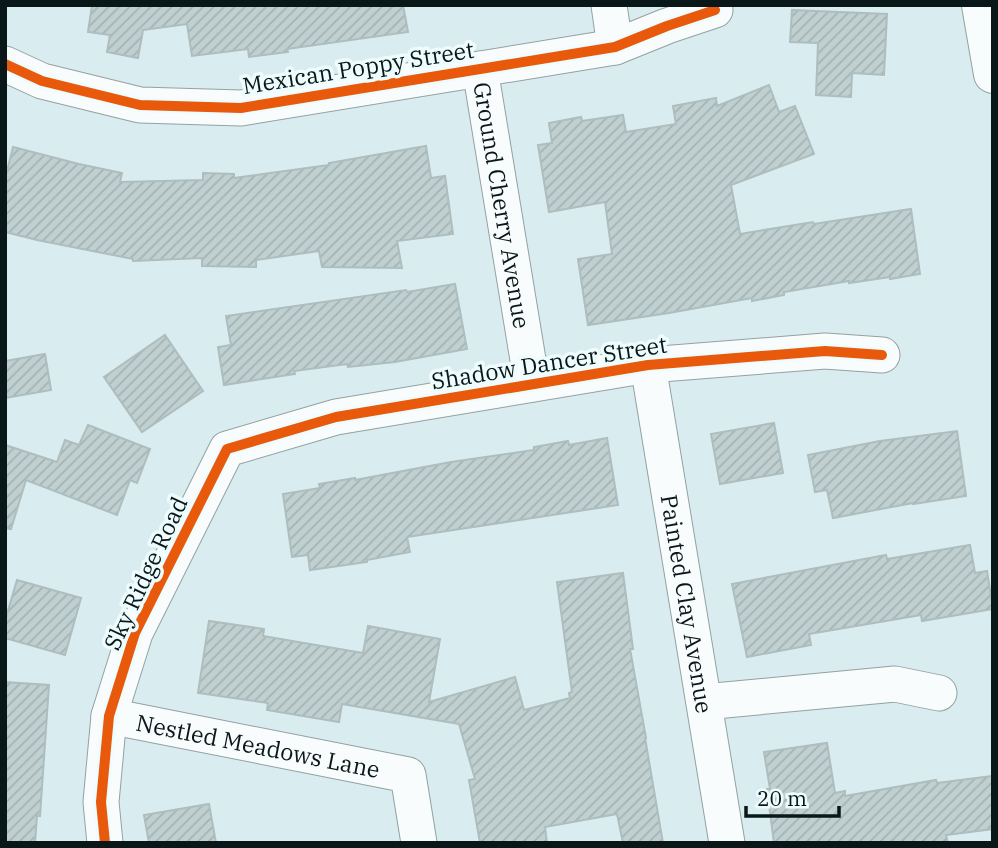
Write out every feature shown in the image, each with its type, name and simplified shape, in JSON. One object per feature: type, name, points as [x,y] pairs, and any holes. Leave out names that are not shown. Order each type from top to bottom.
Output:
[{"type":"main road","points":[[981,5],[993,74]]},
{"type":"street","points":[[608,5],[615,47]]},
{"type":"street","name":"Mexican Poppy Street","points":[[5,64],[42,81],[140,105],[241,108],[615,47],[715,10]]},
{"type":"street","name":"Ground Cherry Avenue","points":[[480,69],[532,384]]},
{"type":"street","name":"Shadow Dancer Street","points":[[227,449],[336,417],[648,365],[825,351],[883,355]]},
{"type":"street","name":"Painted Clay Avenue","points":[[648,365],[727,843]]},
{"type":"street","name":"Sky Ridge Road","points":[[106,843],[101,802],[109,716],[135,632],[227,449]]},
{"type":"street","points":[[704,702],[895,684],[939,693]]},
{"type":"street","name":"Nestled Meadows Lane","points":[[109,716],[408,775],[419,843]]},
{"type":"building","points":[[92,5],[403,5],[408,32],[249,57],[248,49],[192,56],[187,24],[143,30],[138,58],[107,52],[110,35],[88,32]]},
{"type":"building","points":[[792,10],[887,14],[884,75],[852,73],[851,97],[816,95],[818,43],[790,42]]},
{"type":"building","points":[[769,85],[779,112],[795,106],[814,154],[731,185],[740,234],[911,209],[920,274],[849,281],[784,292],[784,295],[752,301],[752,298],[588,325],[578,259],[612,254],[605,202],[549,212],[538,145],[552,143],[549,123],[581,117],[582,121],[623,115],[626,132],[676,124],[673,106],[716,98],[717,106]]},
{"type":"building","points":[[426,146],[431,178],[445,176],[453,234],[397,241],[402,268],[322,267],[319,251],[256,260],[256,267],[202,266],[202,258],[133,261],[5,232],[5,179],[13,147],[122,173],[120,182],[203,180],[203,173],[234,174],[234,178],[329,165]]},
{"type":"building","points":[[455,284],[467,349],[395,362],[348,367],[347,364],[294,371],[295,374],[224,385],[218,347],[231,345],[226,316]]},
{"type":"building","points":[[165,335],[203,391],[142,432],[104,377]]},
{"type":"building","points":[[45,354],[51,390],[5,398],[5,361]]},
{"type":"building","points":[[774,423],[783,473],[720,484],[711,434]]},
{"type":"building","points":[[88,425],[150,449],[137,483],[130,480],[117,515],[26,480],[11,529],[5,528],[5,445],[57,462],[65,440],[79,445]]},
{"type":"building","points":[[957,431],[966,496],[833,518],[827,490],[815,492],[808,455],[880,441]]},
{"type":"building","points":[[607,438],[618,505],[407,537],[410,552],[367,562],[310,570],[308,555],[292,557],[283,494],[320,488],[319,484],[534,450],[534,447],[568,441],[569,445]]},
{"type":"building","points":[[970,545],[975,573],[987,571],[993,609],[922,621],[921,615],[809,634],[811,645],[747,657],[732,584],[886,555],[887,559]]},
{"type":"building","points":[[623,573],[633,649],[630,649],[663,843],[623,843],[617,814],[545,827],[547,843],[480,843],[469,780],[475,779],[459,724],[342,704],[339,722],[267,710],[268,703],[198,693],[209,621],[264,629],[263,636],[363,653],[368,626],[440,639],[429,702],[515,677],[524,710],[570,698],[569,693],[572,692],[557,582]]},
{"type":"building","points":[[17,580],[81,598],[65,655],[5,638],[5,621]]},
{"type":"building","points":[[5,682],[49,685],[40,816],[37,816],[35,843],[5,843]]},
{"type":"building","points":[[827,743],[835,793],[845,791],[845,796],[936,780],[937,783],[993,776],[993,829],[946,835],[948,843],[774,843],[764,752]]},
{"type":"building","points":[[209,804],[216,843],[149,843],[144,815]]},
{"type":"cycle path","points":[[5,64],[42,81],[140,105],[241,108],[615,47],[715,10]]},
{"type":"cycle path","points":[[105,843],[101,802],[109,716],[135,633],[227,449],[336,417],[648,365],[825,351],[882,355]]}]
